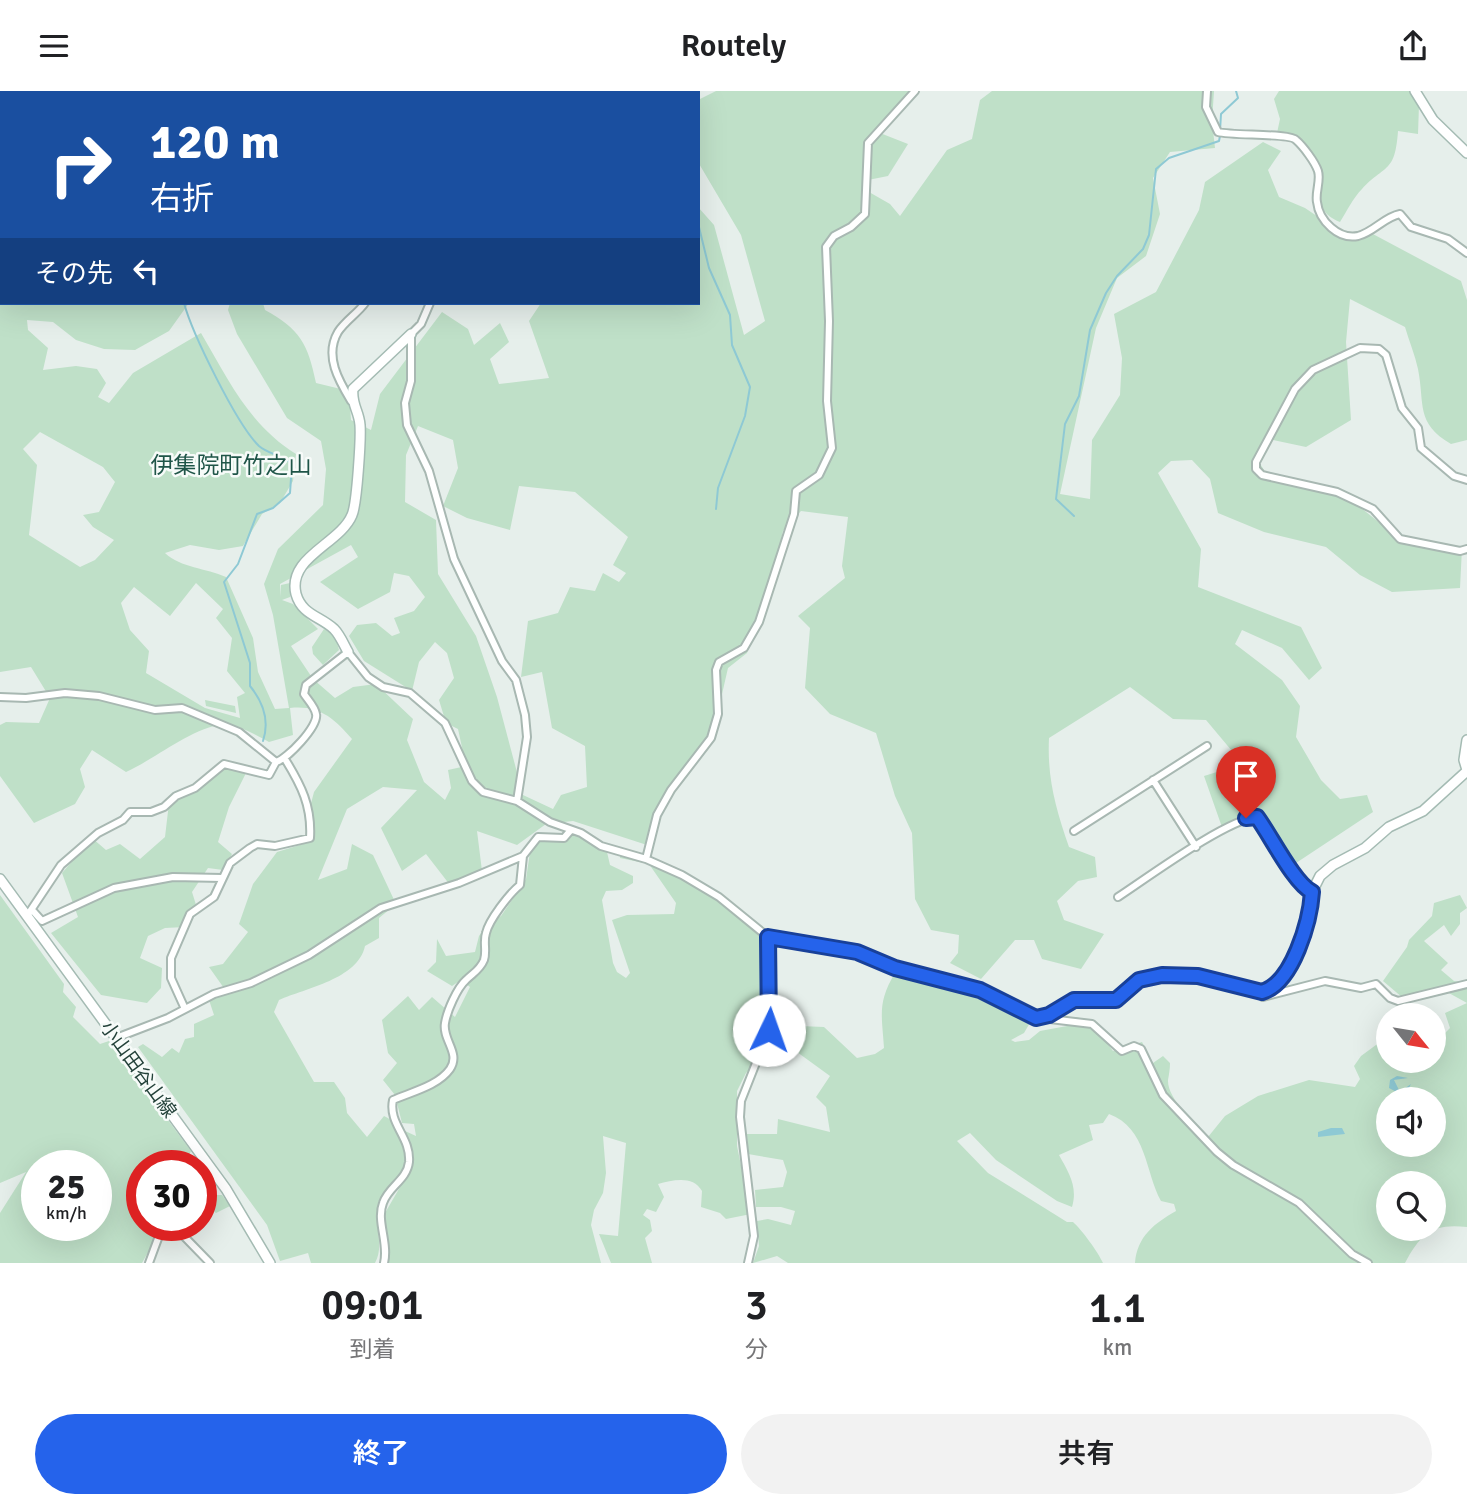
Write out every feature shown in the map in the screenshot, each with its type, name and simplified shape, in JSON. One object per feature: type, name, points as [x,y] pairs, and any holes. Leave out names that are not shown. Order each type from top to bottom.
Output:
[{"type":"street","points":[[646,859],[657,815],[671,789],[710,738],[718,714],[716,670],[719,662],[744,648],[759,622],[794,514],[796,491],[819,475],[830,456],[833,438],[827,401],[829,321],[826,247],[834,236],[851,227],[866,214],[868,143],[915,91]]},
{"type":"street","points":[[1207,91],[1206,107],[1221,133],[1263,137],[1283,135],[1296,139],[1317,169],[1319,211],[1333,229],[1346,236],[1364,233],[1391,216],[1400,214],[1411,227],[1448,239],[1467,253]]},
{"type":"street","points":[[1415,91],[1433,120],[1467,153]]},
{"type":"street","points":[[363,305],[340,330],[333,343],[335,375],[351,401],[360,423],[354,510],[337,535],[300,569],[295,587],[306,611],[334,629],[368,677],[383,687],[410,693],[445,723],[476,787],[491,795],[517,801],[601,846],[646,859],[719,897],[768,937],[857,952],[895,968],[980,990],[1029,1015],[1092,1024],[1122,1051],[1133,1046],[1141,1049],[1163,1095],[1217,1152],[1233,1165],[1298,1203],[1352,1254],[1368,1263]]},
{"type":"street","points":[[351,401],[353,389],[357,384],[421,324],[429,305]]},
{"type":"street","points":[[411,334],[411,381],[405,403],[407,425],[429,471],[454,559],[502,661],[516,680],[525,715],[528,730],[517,801]]},
{"type":"street","points":[[1467,480],[1454,476],[1421,448],[1418,428],[1402,408],[1386,355],[1372,347],[1360,348],[1313,370],[1295,389],[1256,462],[1256,469],[1262,475],[1337,492],[1373,509],[1400,539],[1460,551],[1467,549]]},
{"type":"street","points":[[222,879],[173,877],[114,888],[41,921],[30,913],[61,865],[98,833],[123,820],[130,812],[164,807],[224,764],[269,775],[276,762],[285,759],[316,720],[316,712],[304,694],[306,685],[348,652]]},
{"type":"street","points":[[0,697],[65,693],[99,696],[155,710],[182,708],[239,732],[276,762]]},
{"type":"street","points":[[1040,1018],[1074,1000],[1116,1000],[1145,977],[1198,976],[1262,992],[1275,986],[1285,974],[1307,928],[1312,892],[1328,868],[1365,848],[1389,827],[1423,811],[1467,771],[1464,760],[1467,740]]},
{"type":"street","points":[[1074,831],[1207,746]]},
{"type":"street","points":[[185,1009],[171,978],[171,958],[190,914],[214,897],[230,863],[257,844],[275,846],[310,838],[309,804],[303,788],[285,759]]},
{"type":"street","points":[[1153,780],[1195,846]]},
{"type":"street","points":[[1118,897],[1195,846],[1246,818],[1257,817],[1279,847],[1301,887],[1312,892]]},
{"type":"street","points":[[116,1038],[214,994],[251,983],[323,948],[381,908],[459,883],[523,856],[538,837],[564,838],[570,831]]},
{"type":"street","points":[[384,1263],[387,1244],[381,1212],[383,1202],[402,1179],[409,1162],[407,1143],[392,1118],[393,1100],[417,1091],[444,1076],[451,1068],[454,1059],[444,1032],[445,1021],[464,981],[474,974],[484,959],[486,930],[507,897],[520,885],[523,856]]},
{"type":"street","name":"小山田谷山線","points":[[0,879],[30,913],[116,1038],[226,1189],[270,1263]]},
{"type":"street","points":[[748,1263],[754,1236],[740,1117],[741,1101],[769,1030],[768,937]]},
{"type":"street","points":[[1262,992],[1263,997],[1272,996],[1287,989],[1325,981],[1362,988],[1376,983],[1390,998],[1398,1001],[1467,984]]},
{"type":"street","points":[[149,1263],[157,1241]]},
{"type":"street","points":[[189,1241],[210,1263]]},
{"type":"green space","points":[[716,91],[916,91],[880,133],[908,144],[888,176],[868,180],[869,192],[890,204],[900,216],[947,150],[972,139],[980,100],[992,91],[1214,91],[1212,121],[1215,148],[1170,152],[1153,178],[1160,214],[1146,256],[1117,278],[1096,328],[1060,494],[1090,499],[1092,440],[1120,395],[1122,358],[1114,314],[1156,292],[1199,210],[1205,182],[1263,142],[1281,151],[1268,170],[1279,197],[1305,208],[1342,233],[1371,233],[1461,281],[1467,300],[1467,440],[1451,444],[1432,428],[1427,420],[1418,369],[1405,327],[1350,299],[1346,342],[1351,420],[1306,447],[1273,440],[1259,462],[1267,475],[1346,496],[1400,539],[1462,548],[1460,588],[1392,592],[1360,575],[1326,547],[1264,532],[1218,513],[1210,479],[1192,460],[1171,461],[1158,473],[1201,549],[1198,587],[1301,627],[1322,668],[1309,680],[1282,648],[1242,630],[1235,644],[1282,680],[1300,706],[1296,737],[1321,780],[1340,799],[1367,795],[1373,812],[1293,865],[1263,812],[1223,830],[1204,776],[1230,768],[1232,751],[1206,720],[1173,719],[1130,687],[1049,738],[1053,794],[1069,847],[1095,857],[1097,877],[1078,881],[1057,901],[1064,920],[1104,934],[1081,969],[1042,959],[1034,940],[1015,940],[981,979],[950,963],[958,953],[959,935],[931,930],[915,899],[912,833],[895,796],[876,733],[830,714],[805,688],[810,628],[798,616],[845,578],[842,566],[848,517],[801,511],[783,531],[769,592],[747,653],[728,668],[714,729],[681,772],[647,845],[573,821],[546,824],[517,845],[477,831],[482,871],[450,885],[426,854],[402,871],[381,828],[417,790],[383,787],[347,809],[318,880],[347,869],[352,844],[373,855],[396,904],[379,918],[379,938],[365,946],[352,967],[330,981],[279,1000],[274,1012],[314,1082],[334,1082],[345,1098],[347,1113],[367,1137],[384,1116],[390,1120],[400,1136],[406,1161],[400,1179],[379,1215],[379,1251],[375,1263],[311,1263],[308,1253],[280,1261],[267,1225],[217,1156],[217,1150],[213,1150],[138,1047],[143,1044],[162,1057],[172,1048],[179,1053],[185,1039],[194,1037],[194,1024],[214,1015],[208,997],[226,991],[209,967],[223,964],[248,932],[239,924],[253,884],[277,852],[313,841],[309,811],[314,792],[352,739],[325,714],[309,709],[290,708],[293,735],[269,742],[238,727],[218,725],[194,733],[126,772],[92,750],[80,769],[85,787],[75,804],[34,823],[0,776],[0,725],[6,722],[39,723],[50,698],[31,667],[0,672],[0,305],[188,305],[169,331],[135,350],[104,349],[76,340],[53,322],[27,320],[28,330],[48,348],[43,370],[76,366],[97,369],[106,383],[98,397],[109,403],[133,373],[201,333],[252,415],[296,454],[293,481],[280,503],[262,514],[243,546],[219,550],[190,545],[165,553],[186,565],[226,577],[253,638],[258,672],[275,709],[289,708],[273,615],[264,584],[278,549],[323,505],[326,469],[321,441],[287,418],[237,334],[228,310],[229,305],[264,305],[265,310],[287,324],[306,348],[316,383],[349,391],[351,420],[371,430],[380,394],[442,312],[468,329],[474,345],[500,323],[509,342],[490,359],[499,384],[549,378],[529,321],[540,305],[700,305],[700,209],[714,225],[744,335],[765,321],[741,235],[700,165],[700,99]],"holes":[[[418,426],[453,440],[458,468],[443,506],[467,518],[510,530],[519,486],[575,492],[628,537],[613,565],[626,573],[619,582],[603,573],[595,591],[570,587],[558,613],[528,621],[521,677],[542,672],[552,728],[585,746],[587,787],[561,795],[553,809],[523,795],[497,697],[476,636],[438,574],[436,520],[405,502],[406,455]],[[40,432],[103,467],[115,482],[99,512],[83,515],[93,527],[114,540],[95,560],[80,567],[29,535],[37,465],[23,449]],[[351,545],[358,557],[320,582],[358,609],[390,592],[394,573],[409,576],[425,597],[414,611],[394,618],[400,633],[392,636],[376,623],[357,625],[349,636],[364,661],[412,691],[419,662],[435,642],[447,653],[454,678],[439,700],[446,723],[458,729],[466,766],[448,770],[451,788],[445,800],[424,782],[407,740],[413,719],[376,684],[353,687],[335,698],[313,679],[291,646],[318,629],[293,604],[282,600],[290,597],[290,583],[281,585],[281,597],[280,584]],[[196,583],[223,609],[216,618],[232,638],[227,671],[245,693],[237,697],[240,718],[205,708],[146,673],[149,651],[130,630],[121,603],[134,587],[170,616]]]},
{"type":"green space","points":[[1279,91],[1413,91],[1419,105],[1418,134],[1398,131],[1397,145],[1388,167],[1359,193],[1340,222],[1332,218],[1322,206],[1319,192],[1321,166],[1298,139],[1277,133],[1280,119],[1274,99]]},
{"type":"green space","points":[[324,629],[335,636],[339,650],[323,665],[313,654],[312,647]]},
{"type":"green space","points":[[205,700],[235,706],[236,713],[206,706]]},
{"type":"green space","points":[[231,763],[247,771],[229,807],[218,842],[232,854],[223,870],[208,868],[192,892],[197,908],[185,927],[165,928],[148,936],[140,958],[162,968],[161,988],[147,1003],[101,995],[51,933],[78,917],[62,873],[92,838],[106,850],[120,844],[140,859],[165,837],[169,803],[216,767]]},
{"type":"green space","points":[[577,832],[607,852],[610,865],[633,876],[633,883],[622,890],[606,891],[602,900],[613,963],[617,972],[626,978],[630,973],[612,920],[627,915],[674,914],[676,903],[649,864],[620,858],[621,850],[662,862],[694,887],[728,899],[737,914],[764,941],[763,962],[768,995],[766,1030],[753,1066],[746,1073],[737,1091],[737,1146],[751,1214],[726,1219],[720,1213],[701,1207],[702,1191],[693,1183],[676,1180],[658,1184],[664,1197],[656,1212],[647,1209],[643,1215],[650,1220],[652,1231],[645,1238],[652,1263],[611,1263],[599,1234],[618,1236],[626,1143],[603,1136],[606,1173],[603,1193],[594,1210],[591,1225],[601,1263],[380,1263],[385,1213],[407,1175],[412,1158],[405,1131],[416,1136],[414,1124],[402,1123],[395,1095],[383,1080],[397,1063],[388,1053],[382,1020],[408,996],[419,1010],[432,997],[455,1017],[470,987],[461,980],[452,986],[427,971],[436,962],[437,939],[446,956],[475,952],[479,936],[488,923],[501,916],[526,879],[530,852],[547,835],[564,840]]},
{"type":"green space","points":[[0,895],[64,984],[63,992],[76,1007],[73,1017],[100,1044],[109,1041],[190,1150],[126,1150],[126,1241],[154,1241],[142,1263],[0,1263],[0,1213],[21,1180],[21,1241],[112,1241],[112,1150],[21,1150],[21,1174],[0,1183]]},
{"type":"green space","points":[[1460,895],[1467,908],[1460,913],[1460,924],[1451,936],[1444,925],[1424,941],[1448,963],[1441,970],[1454,981],[1467,983],[1467,1003],[1438,987],[1403,998],[1383,981],[1409,940],[1432,916],[1434,903]]},
{"type":"green space","points":[[895,973],[974,993],[1031,1021],[1024,1033],[1011,1040],[1015,1042],[1029,1040],[1040,1031],[1067,1026],[1075,1017],[1084,1019],[1098,1031],[1113,1051],[1142,1042],[1153,1063],[1163,1056],[1170,1063],[1168,1080],[1172,1095],[1208,1137],[1225,1116],[1258,1096],[1309,1080],[1355,1087],[1360,1079],[1354,1066],[1361,1056],[1376,1045],[1376,1073],[1446,1073],[1446,1032],[1450,1028],[1446,1013],[1467,1003],[1467,1227],[1446,1227],[1446,1171],[1376,1171],[1376,1241],[1420,1241],[1405,1263],[1135,1263],[1139,1245],[1148,1231],[1176,1211],[1174,1204],[1161,1201],[1138,1140],[1131,1129],[1109,1114],[1103,1123],[1089,1125],[1093,1140],[1059,1155],[1073,1187],[1072,1207],[1057,1201],[996,1160],[970,1133],[957,1141],[988,1173],[1067,1222],[1073,1222],[1090,1241],[1103,1263],[788,1263],[777,1256],[753,1263],[759,1246],[757,1221],[768,1219],[791,1225],[795,1211],[781,1207],[756,1207],[755,1190],[783,1187],[787,1172],[783,1160],[748,1154],[747,1134],[777,1134],[778,1119],[830,1132],[826,1107],[816,1097],[830,1076],[786,1044],[780,1061],[765,1059],[775,1025],[824,1027],[857,1058],[875,1054],[884,1048],[883,1001]]},
{"type":"green space","points":[[217,1195],[222,1195],[230,1206],[217,1212]]},
{"type":"water","points":[[1397,1076],[1408,1078],[1394,1080],[1398,1087],[1389,1087],[1390,1080]]},
{"type":"water","points":[[1342,1128],[1345,1134],[1318,1137],[1318,1132]]},
{"type":"waterway","points":[[1220,131],[1221,114],[1238,98],[1236,91]]},
{"type":"waterway","points":[[1074,516],[1056,499],[1065,424],[1079,396],[1090,330],[1106,293],[1117,276],[1143,249],[1149,235],[1156,169],[1169,158],[1219,141],[1220,136]]},
{"type":"waterway","points":[[700,231],[709,268],[730,315],[732,345],[750,387],[745,416],[718,488],[716,509]]},
{"type":"waterway","points":[[185,305],[216,378],[239,419],[259,446],[292,464],[290,493],[273,508],[257,514],[238,564],[224,582],[250,663],[250,686],[264,712],[266,726],[263,741]]},
{"type":"district","name":"伊集院町竹之山","points":[[231,465]]},
{"type":"route","points":[[769,1030],[771,995],[766,947],[768,937],[868,955],[895,968],[980,990],[1036,1018],[1049,1015],[1074,1000],[1116,1000],[1145,977],[1198,976],[1262,992],[1269,990],[1285,974],[1304,936],[1311,913],[1312,892],[1301,887],[1279,847],[1257,817],[1246,818]]}]
